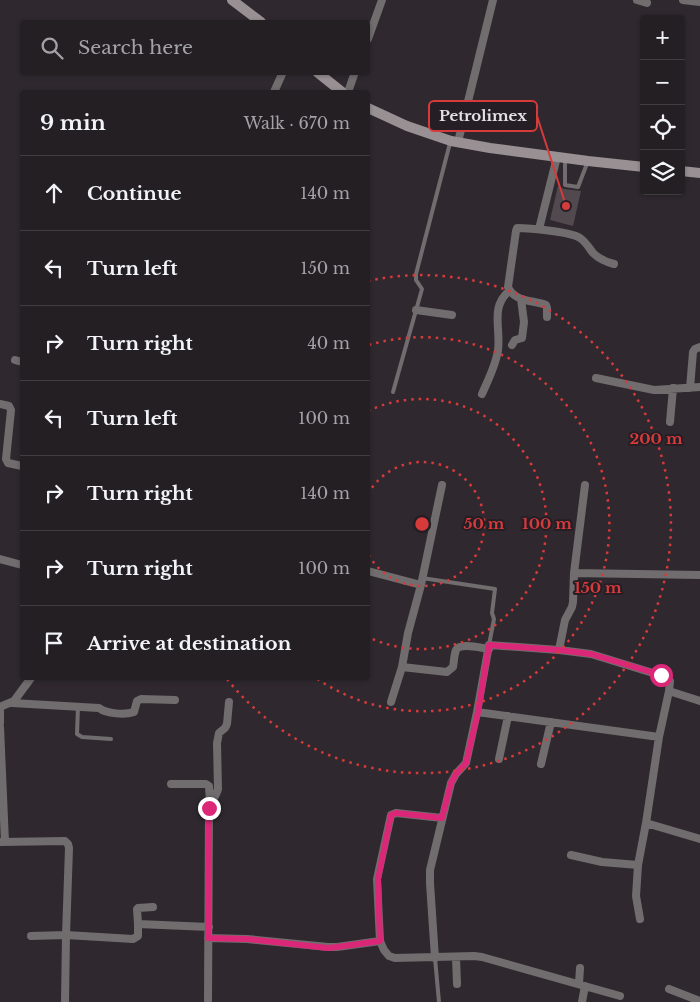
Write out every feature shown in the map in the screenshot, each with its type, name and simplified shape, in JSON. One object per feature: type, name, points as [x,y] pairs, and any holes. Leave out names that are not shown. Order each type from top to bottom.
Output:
[{"type":"main road","points":[[232,0],[258,20]]},
{"type":"main road","points":[[321,75],[340,90]]},
{"type":"main road","points":[[370,109],[407,126],[454,141],[588,161],[640,167]]},
{"type":"main road","points":[[685,171],[700,173]]},
{"type":"street","points":[[370,33],[382,0]]},
{"type":"street","points":[[454,141],[493,0]]},
{"type":"street","points":[[637,0],[647,3]]},
{"type":"street","points":[[683,0],[695,1]]},
{"type":"street","points":[[275,90],[281,75]]},
{"type":"street","points":[[349,90],[354,75]]},
{"type":"street","points":[[539,229],[561,157]]},
{"type":"street","points":[[547,317],[548,308],[546,305],[513,296],[509,291],[517,228],[539,229],[576,235],[585,241],[593,253],[600,259],[614,264]]},
{"type":"street","points":[[482,394],[498,350],[497,312],[504,295],[509,291]]},
{"type":"street","points":[[512,346],[515,340],[522,338],[524,322],[521,299]]},
{"type":"street","points":[[416,310],[452,315]]},
{"type":"street","points":[[690,388],[693,352],[700,347]]},
{"type":"street","points":[[596,378],[654,390],[700,387]]},
{"type":"street","points":[[670,422],[673,388]]},
{"type":"street","points":[[0,404],[8,406],[11,410],[3,458],[8,463],[20,466]]},
{"type":"street","points":[[391,702],[402,667],[442,485]]},
{"type":"street","points":[[559,650],[565,620],[573,602],[574,573],[585,485]]},
{"type":"street","points":[[0,559],[20,564]]},
{"type":"street","points":[[370,571],[421,582]]},
{"type":"street","points":[[574,573],[700,574]]},
{"type":"street","points":[[402,667],[447,672],[453,667],[457,649],[459,646],[465,645],[559,650],[591,654],[666,677],[670,681],[638,865],[636,896],[640,919]]},
{"type":"street","points":[[435,958],[430,870],[451,783],[466,763],[478,712],[489,647]]},
{"type":"street","points":[[12,703],[29,680]]},
{"type":"street","points":[[669,691],[700,701]]},
{"type":"street","points":[[0,723],[0,709],[4,704],[100,708],[106,712],[129,714],[134,712],[137,701],[141,699],[175,700]]},
{"type":"street","points":[[210,803],[216,796],[218,789],[217,743],[219,733],[226,728],[229,702]]},
{"type":"street","points":[[478,712],[659,737]]},
{"type":"street","points":[[498,759],[508,716]]},
{"type":"street","points":[[541,764],[551,722]]},
{"type":"street","points":[[0,727],[2,842],[65,841],[69,848],[65,1002]]},
{"type":"street","points":[[171,784],[206,784],[209,786],[208,1000]]},
{"type":"street","points":[[442,818],[396,813],[391,815],[378,879],[380,941],[389,956],[395,958],[482,957],[620,996]]},
{"type":"street","points":[[646,823],[700,839]]},
{"type":"street","points":[[571,855],[602,862],[638,865]]},
{"type":"street","points":[[31,936],[66,935],[133,939],[138,936],[137,909],[153,907]]},
{"type":"street","points":[[138,924],[208,927]]},
{"type":"street","points":[[208,938],[247,939],[328,948],[380,941]]},
{"type":"street","points":[[456,957],[458,984]]},
{"type":"street","points":[[580,968],[582,1002]]},
{"type":"street","points":[[669,989],[700,1001]]},
{"type":"lane","points":[[393,392],[422,289],[416,280],[416,274],[454,141]]},
{"type":"lane","points":[[561,157],[565,185],[578,187],[588,161]]},
{"type":"lane","points":[[421,582],[496,589],[492,614],[494,619],[489,647]]},
{"type":"lane","points":[[78,707],[79,736],[111,739]]},
{"type":"lane","points":[[435,958],[439,1002]]},
{"type":"building","points":[[558,186],[564,189],[581,191],[573,226],[550,220]]},
{"type":"place","name":"Petrolimex","points":[[566,206]]},
{"type":"route","points":[[209,808],[208,938],[247,939],[328,948],[380,941],[378,879],[391,815],[396,813],[442,818],[451,783],[466,763],[478,712],[489,645],[591,654],[661,675]]}]
